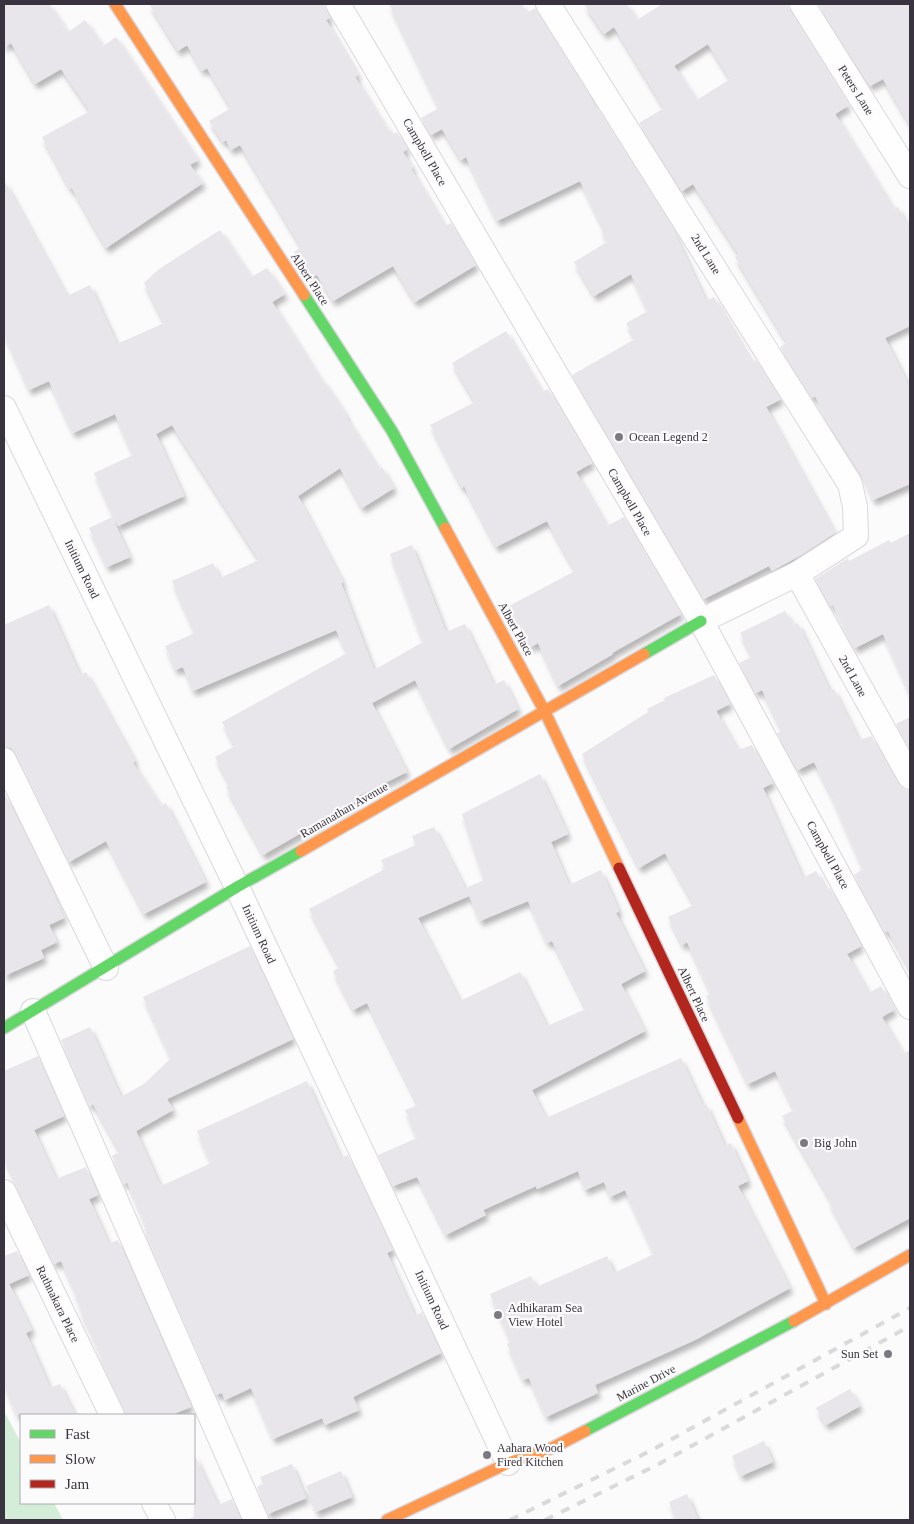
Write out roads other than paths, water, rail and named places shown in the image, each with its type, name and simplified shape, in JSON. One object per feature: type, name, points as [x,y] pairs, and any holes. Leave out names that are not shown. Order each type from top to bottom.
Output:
[{"type":"street","name":"Albert Place","points":[[115,4],[392,431],[545,712],[826,1304]]},
{"type":"street","name":"Campbell Place","points":[[338,4],[701,621],[910,1007]]},
{"type":"street","name":"2nd Lane","points":[[548,4],[850,484],[855,507],[856,536],[797,574],[910,777]]},
{"type":"street","name":"Peters Lane","points":[[802,4],[910,176]]},
{"type":"street","name":"Initium Road","points":[[4,408],[237,887],[508,1463]]},
{"type":"street","points":[[701,621],[797,574]]},
{"type":"street","name":"Ramanathan Avenue","points":[[4,1028],[237,887],[701,621]]},
{"type":"street","points":[[4,760],[106,968]]},
{"type":"street","points":[[33,1011],[256,1520]]},
{"type":"street","name":"Rathnakara Place","points":[[4,1192],[112,1414]]},
{"type":"street","name":"Marine Drive","points":[[387,1520],[508,1463],[552,1448],[826,1304],[910,1255]]},
{"type":"street","points":[[155,1504],[163,1520]]},
{"type":"railway","points":[[510,1520],[650,1451],[910,1308]]},
{"type":"railway","points":[[545,1520],[657,1465],[910,1326]]},
{"type":"place","name":"Ocean Legend 2","points":[[619,437]]},
{"type":"place","name":"Big John","points":[[804,1143]]},
{"type":"place","name":"Adhikaram Sea View Hotel","points":[[498,1315]]},
{"type":"place","name":"Sun Set","points":[[888,1354]]},
{"type":"place","name":"Aahara Wood Fired Kitchen","points":[[487,1455]]}]
